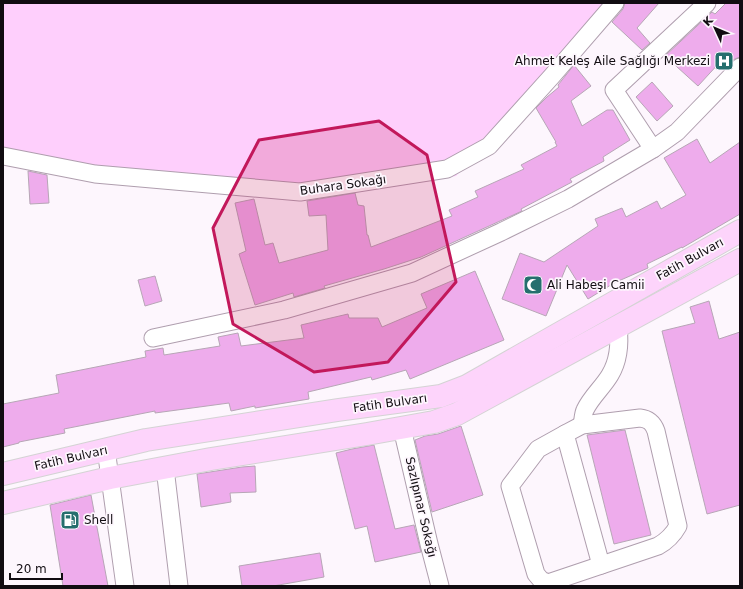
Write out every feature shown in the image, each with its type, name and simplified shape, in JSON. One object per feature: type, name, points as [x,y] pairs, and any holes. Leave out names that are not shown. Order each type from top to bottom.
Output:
[{"type":"main road","name":"Fatih Bulvarı","points":[[3,474],[154,439],[338,410],[441,396],[467,386],[740,231]]},
{"type":"main road","name":"Fatih Bulvarı","points":[[3,503],[110,478],[211,459],[434,422],[457,414],[740,260]]},
{"type":"street","name":"Buhara Sokağı","points":[[3,156],[95,174],[300,192],[447,169],[489,146],[615,3]]},
{"type":"street","points":[[653,149],[614,90],[707,3]]},
{"type":"street","points":[[153,338],[284,310],[412,273],[501,232],[568,200],[653,149],[676,132],[740,67]]},
{"type":"street","points":[[582,425],[584,411],[611,374],[615,365],[618,352],[618,327]]},
{"type":"street","points":[[640,418],[645,418],[654,425],[678,526],[671,537],[658,546],[548,583],[541,580],[536,574],[510,486],[538,449],[564,434],[582,425],[640,418]]},
{"type":"street","name":"Sazlıpınar Sokağı","points":[[402,428],[440,586]]},
{"type":"street","points":[[564,434],[601,565]]},
{"type":"street","points":[[106,449],[126,586]]},
{"type":"street","points":[[165,468],[180,586]]},
{"type":"highlighted area","points":[[379,121],[427,155],[456,282],[388,362],[314,372],[233,324],[213,228],[259,140]]},
{"type":"shaded area","points":[[3,3],[619,3],[456,176],[303,201],[3,154]]},
{"type":"building","points":[[625,3],[659,3],[637,28],[650,43],[642,50],[612,22],[623,9]]},
{"type":"building","points":[[726,3],[740,3],[740,57],[733,60],[726,67],[721,61],[698,86],[665,56],[712,12],[715,14]]},
{"type":"building","points":[[574,65],[591,86],[571,101],[582,126],[607,110],[613,110],[630,140],[603,157],[604,161],[570,179],[572,182],[521,209],[522,211],[421,257],[324,286],[325,288],[294,297],[293,293],[255,305],[239,254],[246,251],[235,203],[254,199],[265,245],[273,243],[279,263],[328,250],[326,215],[309,216],[307,201],[355,193],[358,205],[364,206],[367,235],[371,247],[452,216],[449,210],[478,197],[475,191],[524,169],[521,165],[557,146],[536,108],[559,87],[558,85]]},
{"type":"building","points":[[652,82],[673,106],[657,121],[636,97]]},
{"type":"building","points":[[697,139],[710,163],[740,142],[740,214],[682,248],[647,264],[648,268],[614,283],[588,299],[567,265],[546,316],[502,299],[520,253],[544,262],[598,226],[595,219],[622,208],[626,217],[657,201],[661,209],[686,195],[664,158]]},
{"type":"building","points":[[28,171],[47,175],[49,203],[30,204]]},
{"type":"building","points":[[475,271],[504,340],[410,379],[406,370],[372,380],[371,377],[308,392],[309,399],[255,408],[255,406],[231,411],[229,403],[155,413],[155,411],[64,429],[65,433],[19,442],[3,447],[3,404],[59,393],[56,375],[146,357],[145,351],[163,348],[164,355],[220,346],[218,337],[238,333],[241,346],[304,338],[301,325],[348,314],[349,318],[378,318],[382,327],[427,308],[421,294]]},
{"type":"building","points":[[155,276],[162,301],[145,306],[138,280]]},
{"type":"building","points":[[709,301],[719,339],[740,332],[740,505],[707,514],[662,331],[695,323],[690,307]]},
{"type":"building","points":[[461,426],[483,495],[432,512],[415,440]]},
{"type":"building","points":[[625,430],[651,535],[614,544],[587,435]]},
{"type":"building","points":[[374,445],[395,529],[414,525],[421,552],[375,562],[367,526],[355,529],[336,453]]},
{"type":"building","points":[[255,466],[256,492],[230,493],[231,502],[201,507],[197,474]]},
{"type":"building","points":[[91,495],[108,586],[63,586],[50,505]]},
{"type":"building","points":[[320,553],[324,577],[273,586],[242,586],[239,566]]},
{"type":"place","name":"Ahmet Keleş Aile Sağlığı Merkezi","points":[[724,61]]},
{"type":"place","name":"Ali Habeşi Camii","points":[[533,285]]},
{"type":"place","name":"Shell","points":[[70,520]]}]
